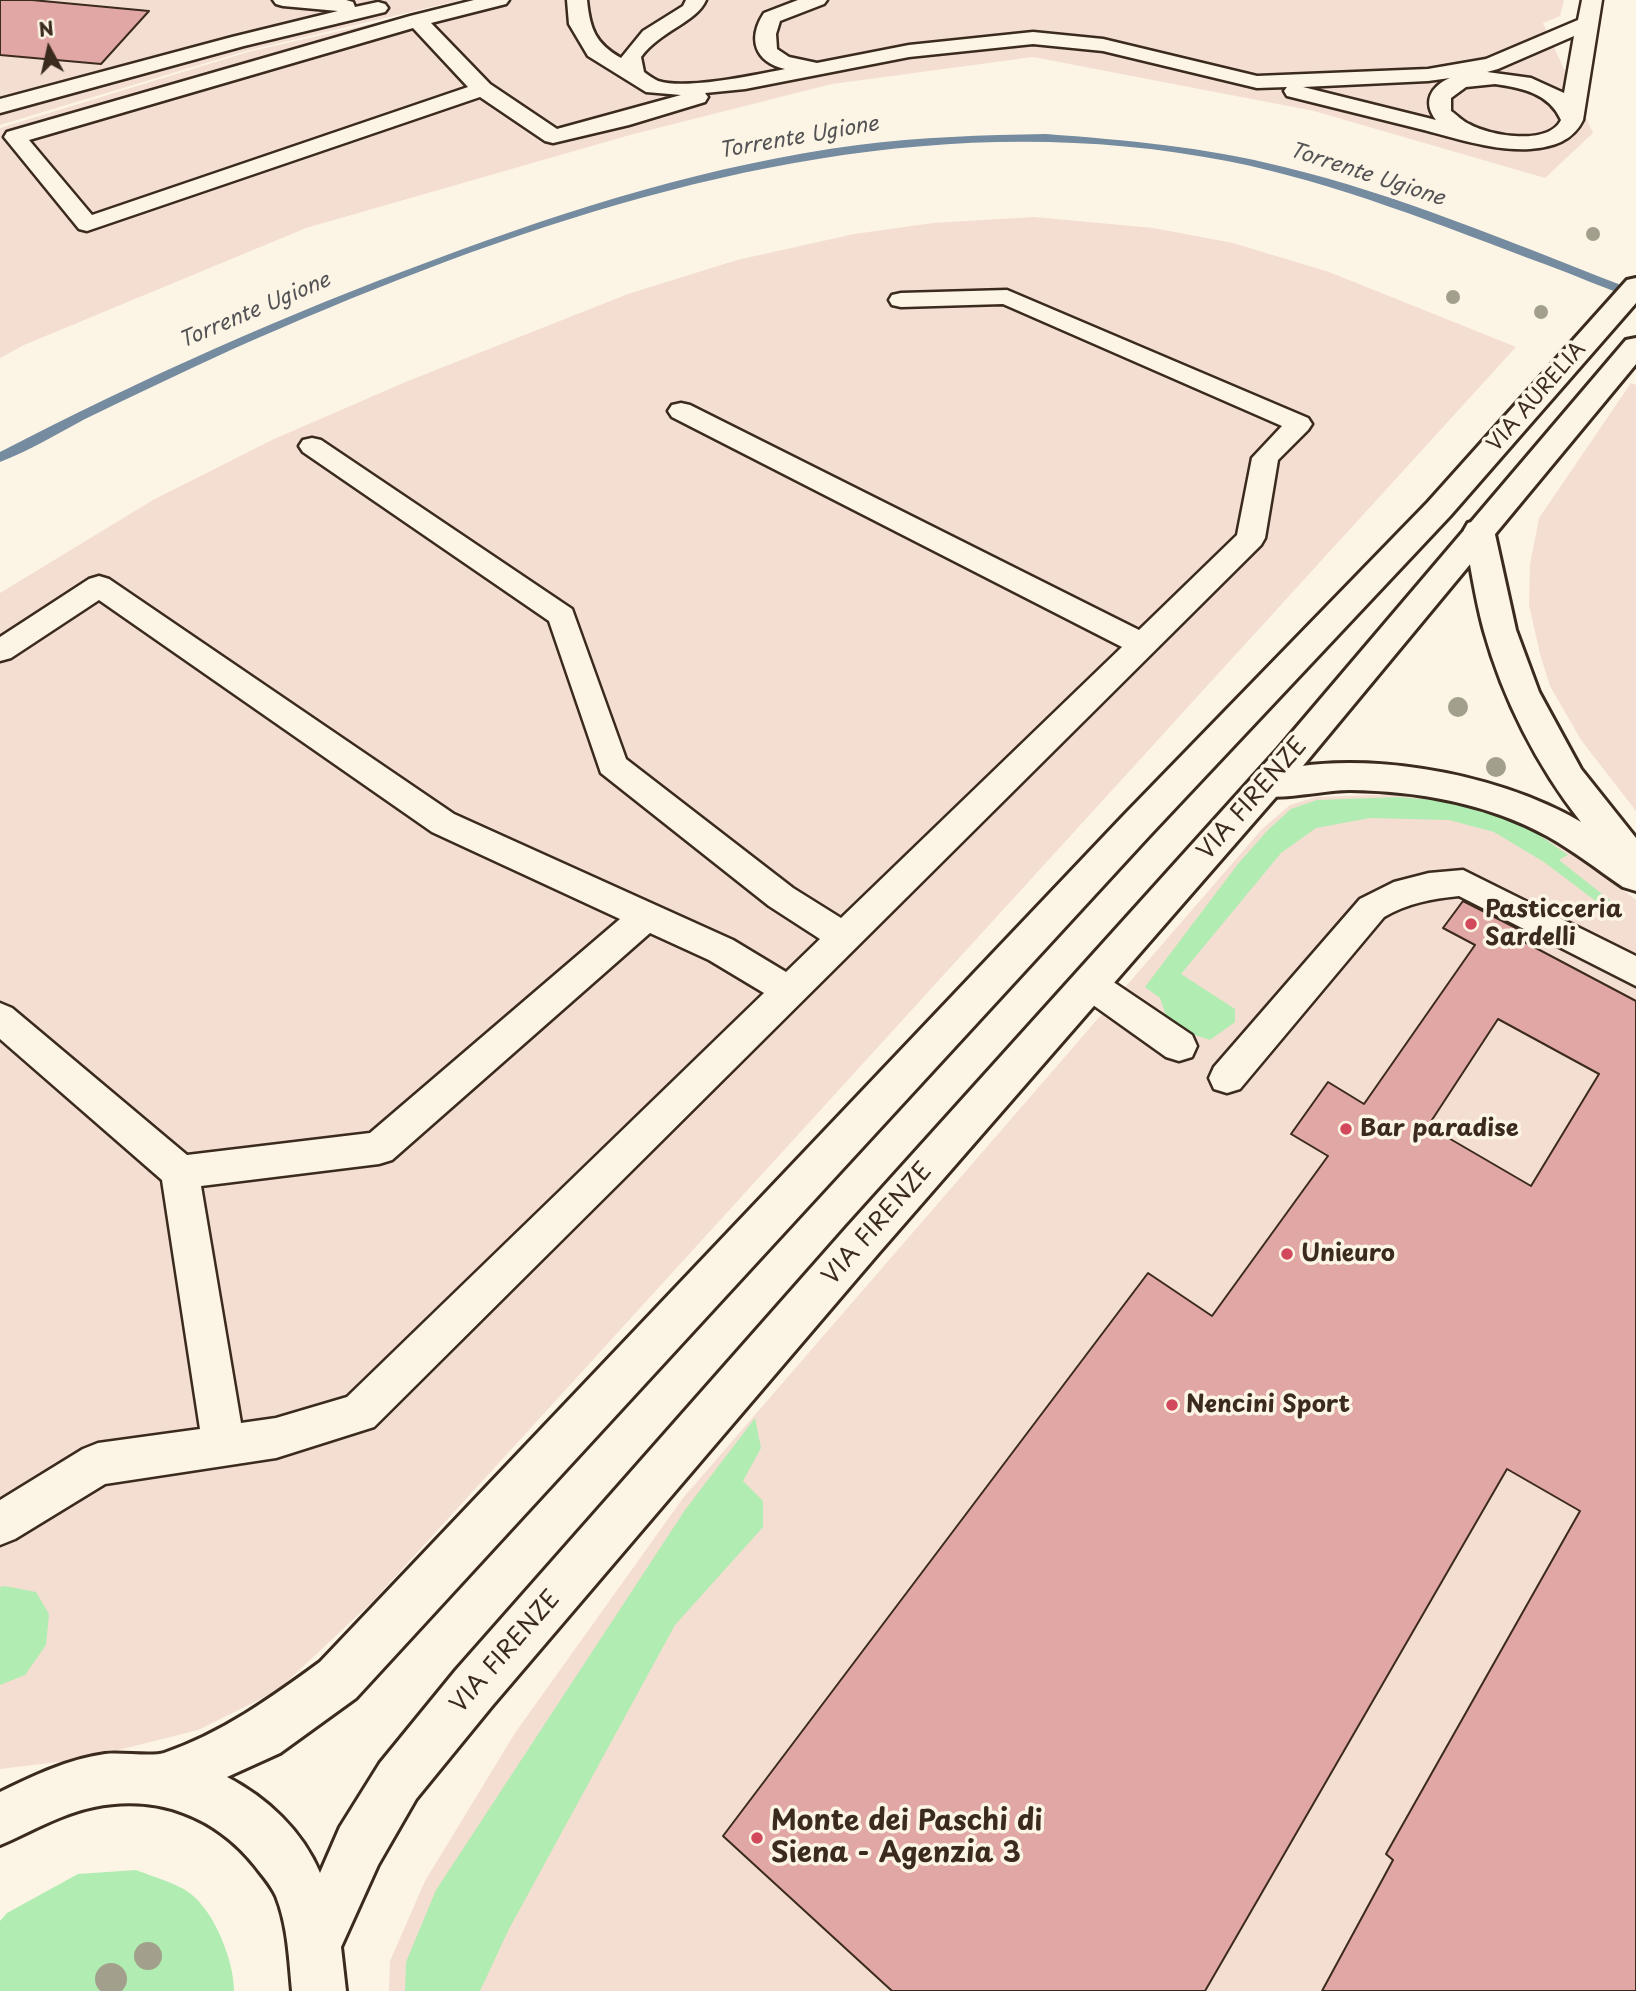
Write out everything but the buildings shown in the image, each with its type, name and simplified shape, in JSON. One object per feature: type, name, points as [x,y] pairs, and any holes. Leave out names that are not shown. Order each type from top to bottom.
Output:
[{"type":"main road","name":"VIA AURELIA","points":[[164,1779],[262,1735],[338,1680],[1127,836],[1439,509],[1636,286]]},
{"type":"main road","name":"VIA AURELIA","points":[[1479,530],[1628,356]]},
{"type":"main road","name":"VIA FIRENZE","points":[[317,1967],[359,1846],[398,1781],[483,1678],[826,1283],[1266,785],[1479,530]]},
{"type":"main road","points":[[1479,530],[1501,631],[1528,705],[1560,765],[1598,821],[1636,861]]},
{"type":"main road","points":[[1266,785],[1317,778],[1358,778],[1425,784],[1461,791],[1506,803],[1552,822],[1636,877]]},
{"type":"main road","points":[[0,1819],[53,1792],[109,1779],[164,1779],[218,1797],[263,1831],[297,1880],[317,1967]]},
{"type":"lane","points":[[283,0],[373,9]]},
{"type":"lane","points":[[482,89],[88,224],[15,137],[417,20],[499,0]]},
{"type":"lane","points":[[576,0],[579,24],[594,52],[654,87],[686,89],[745,83]]},
{"type":"lane","points":[[634,76],[631,57],[640,42],[669,20],[692,10],[696,0]]},
{"type":"lane","points":[[814,68],[783,62],[767,52],[766,34],[771,17],[817,0]]},
{"type":"lane","points":[[417,20],[482,89],[553,136],[621,120],[745,83],[814,68],[909,51],[1033,38],[1103,45],[1493,141],[1532,144],[1561,135],[1569,127],[1592,0]]},
{"type":"lane","points":[[0,106],[239,41],[399,3]]},
{"type":"lane","points":[[1258,82],[1428,75],[1491,65],[1587,23]]},
{"type":"lane","points":[[1474,136],[1447,120],[1440,111],[1438,102],[1442,93],[1450,86],[1470,80],[1495,78],[1531,85],[1559,99],[1568,108],[1571,118]]},
{"type":"lane","points":[[0,1524],[98,1464],[276,1438],[359,1413],[1251,538],[1265,458],[1299,424],[1007,297],[901,300]]},
{"type":"lane","points":[[681,411],[1143,645]]},
{"type":"lane","points":[[312,446],[562,616],[612,765],[780,897],[844,937]]},
{"type":"lane","points":[[0,651],[99,586],[443,823],[721,950],[789,991]]},
{"type":"lane","points":[[1227,1078],[1372,908],[1394,895],[1417,889],[1463,883],[1636,972]]},
{"type":"lane","points":[[180,1172],[379,1148],[646,916]]},
{"type":"lane","points":[[1091,985],[1179,1046]]},
{"type":"lane","points":[[0,1018],[180,1172],[224,1446]]},
{"type":"shaded area","points":[[0,0],[461,0],[246,51],[0,125]]},
{"type":"shaded area","points":[[474,0],[1564,0],[1560,16],[1543,23],[1593,133],[1545,178],[1314,111],[1033,57],[832,84],[630,135],[306,228],[24,345],[0,358],[0,128],[248,52]]},
{"type":"shaded area","points":[[1034,217],[1153,228],[1233,243],[1329,272],[1516,347],[373,1601],[277,1691],[198,1730],[83,1759],[0,1769],[0,593],[153,500],[274,439],[408,381],[628,294],[737,260],[854,234],[933,223]]},
{"type":"shaded area","points":[[1631,383],[1636,385],[1636,811],[1581,740],[1550,686],[1529,605],[1530,564],[1539,518]]},
{"type":"shaded area","points":[[1397,794],[1447,799],[1524,823],[1567,847],[1636,900],[1636,1991],[389,1991],[390,1961],[425,1881],[515,1733],[683,1498],[1262,829],[1290,805],[1316,797]]},
{"type":"green space","points":[[1398,797],[1447,801],[1522,823],[1568,855],[1559,860],[1616,905],[1601,905],[1544,862],[1494,832],[1449,820],[1370,818],[1316,828],[1281,853],[1181,974],[1235,1009],[1235,1022],[1210,1040],[1170,1027],[1160,998],[1145,987],[1238,864],[1268,830],[1291,809],[1317,800]]},
{"type":"green space","points":[[755,1418],[761,1448],[743,1481],[763,1501],[763,1527],[675,1625],[509,1929],[480,1991],[405,1991],[406,1962],[436,1890],[685,1510]]},
{"type":"green space","points":[[0,1587],[36,1592],[49,1614],[46,1645],[25,1675],[0,1685]]},
{"type":"green space","points":[[136,1870],[179,1887],[200,1902],[222,1938],[231,1966],[234,1991],[0,1991],[0,1921],[7,1913],[78,1874]]},
{"type":"waterway","name":"Torrente Ugione","points":[[0,458],[98,407],[248,338],[349,296],[491,243],[581,212],[672,186],[764,164],[857,148],[951,139],[1046,137],[1142,144],[1225,157],[1308,176],[1361,192],[1636,295]]},
{"type":"place","name":"Pasticceria Sardelli","points":[[1471,924]]},
{"type":"place","name":"Bar paradise","points":[[1346,1129]]},
{"type":"place","name":"Unieuro","points":[[1287,1254]]},
{"type":"place","name":"Nencini Sport","points":[[1172,1405]]},
{"type":"place","name":"Monte dei Paschi di Siena - Agenzia 3","points":[[757,1838]]}]
